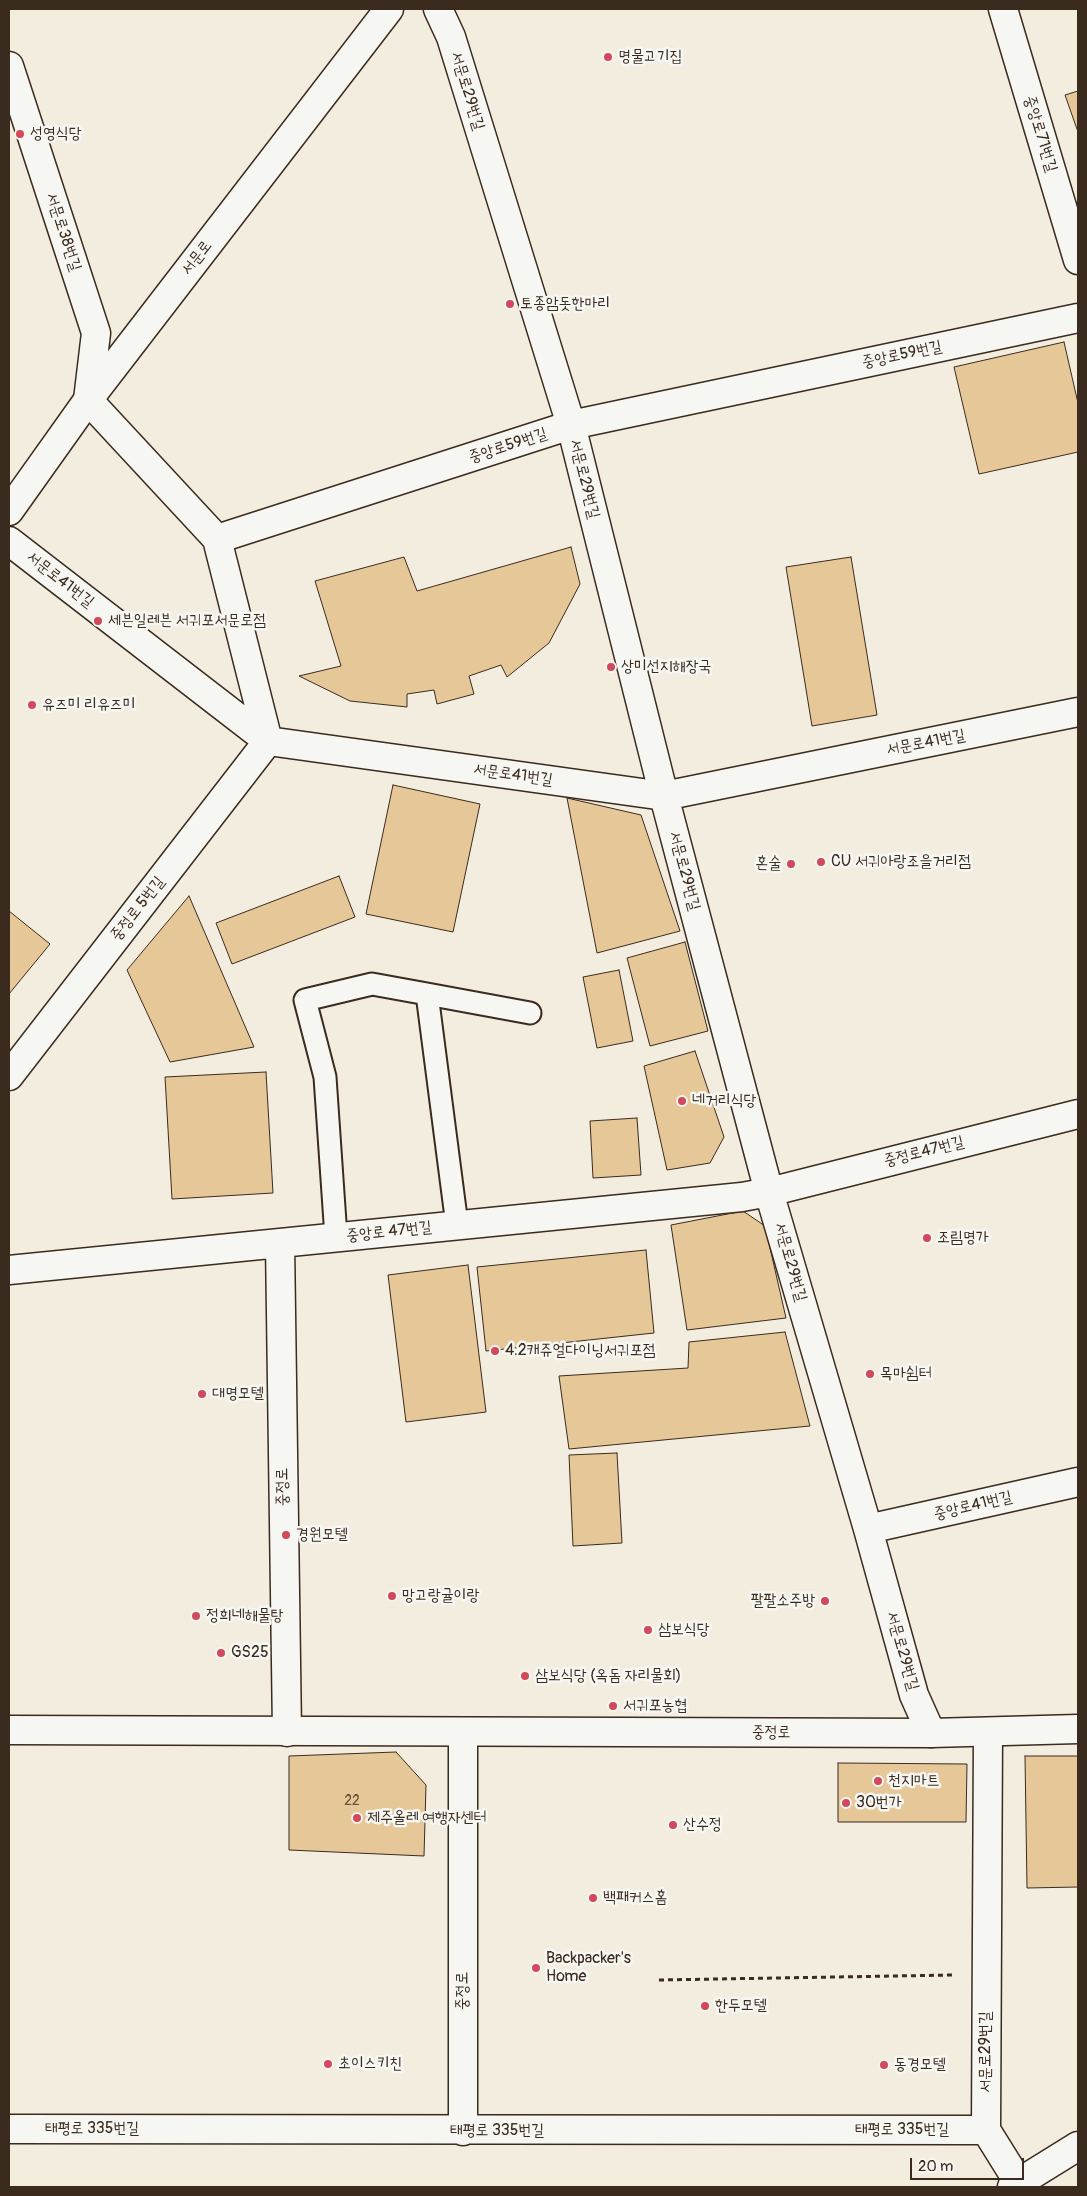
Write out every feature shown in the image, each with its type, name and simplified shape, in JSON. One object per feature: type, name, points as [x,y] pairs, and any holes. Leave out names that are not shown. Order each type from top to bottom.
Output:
[{"type":"street","name":"서문로","points":[[9,511],[88,400],[389,9]]},
{"type":"street","name":"서문로29번길","points":[[438,9],[451,37],[571,425],[664,796],[769,1192],[868,1529],[914,1695],[931,1734]]},
{"type":"street","name":"중앙로71번길","points":[[1002,9],[1078,260]]},
{"type":"street","name":"서문로38번길","points":[[9,66],[96,333],[88,400]]},
{"type":"street","name":"중앙로59번길","points":[[217,539],[571,425],[1078,318]]},
{"type":"street","points":[[88,400],[217,539],[268,741]]},
{"type":"street","name":"서문로41번길","points":[[9,541],[268,741],[664,796],[1078,712]]},
{"type":"street","name":"중정로 5번길","points":[[9,1076],[268,741]]},
{"type":"street","name":"중정로47번길","points":[[769,1192],[1078,1114]]},
{"type":"street","name":"중앙로 47번길","points":[[9,1270],[742,1197],[769,1192]]},
{"type":"street","name":"중정로","points":[[280,1243],[287,1732]]},
{"type":"street","name":"중앙로41번길","points":[[868,1529],[1078,1482]]},
{"type":"street","name":"중정로","points":[[9,1730],[931,1734],[1078,1729]]},
{"type":"street","name":"중정로","points":[[463,1732],[463,2131]]},
{"type":"street","name":"서문로29번길","points":[[986,2130],[988,1733]]},
{"type":"street","name":"태평로 335번길","points":[[9,2128],[463,2131],[986,2130]]},
{"type":"street","points":[[986,2130],[1015,2185],[1078,2146]]},
{"type":"lane","points":[[336,1237],[325,1077],[305,1000],[372,984],[530,1013]]},
{"type":"lane","points":[[427,994],[457,1225]]},
{"type":"path","points":[[659,1980],[987,1975]]},
{"type":"building","points":[[1078,91],[1078,132],[1065,95]]},
{"type":"building","points":[[1064,342],[1078,403],[1078,452],[979,474],[954,367]]},
{"type":"building","points":[[571,547],[580,584],[549,643],[507,677],[501,665],[469,676],[474,694],[437,704],[434,690],[407,694],[407,707],[350,701],[299,676],[341,666],[315,581],[404,557],[417,591]]},
{"type":"building","points":[[851,557],[877,715],[812,726],[786,567]]},
{"type":"building","points":[[393,785],[480,804],[453,932],[366,914]]},
{"type":"building","points":[[567,798],[641,815],[680,931],[597,953]]},
{"type":"building","points":[[339,876],[355,917],[232,964],[216,923]]},
{"type":"building","points":[[189,896],[254,1047],[170,1062],[127,970]]},
{"type":"building","points":[[9,911],[50,944],[9,994]]},
{"type":"building","points":[[685,942],[708,1031],[650,1046],[627,958]]},
{"type":"building","points":[[619,970],[633,1041],[597,1048],[583,977]]},
{"type":"building","name":"네거리식당","points":[[695,1051],[724,1137],[710,1163],[667,1170],[644,1066]]},
{"type":"building","points":[[266,1072],[273,1193],[172,1199],[165,1077]]},
{"type":"building","points":[[637,1118],[641,1175],[593,1178],[590,1121]]},
{"type":"building","points":[[743,1211],[765,1226],[786,1318],[687,1330],[671,1225]]},
{"type":"building","points":[[646,1250],[654,1333],[486,1351],[477,1267]]},
{"type":"building","points":[[468,1265],[486,1412],[406,1422],[388,1275]]},
{"type":"building","points":[[785,1332],[810,1426],[569,1449],[559,1376],[688,1368],[689,1342]]},
{"type":"building","points":[[617,1453],[622,1543],[573,1546],[569,1455]]},
{"type":"building","name":"제주올레 여행자센터","points":[[396,1752],[426,1785],[424,1856],[289,1850],[289,1756]]},
{"type":"building","points":[[1025,1756],[1078,1756],[1078,1887],[1027,1888]]},
{"type":"building","points":[[838,1763],[967,1764],[966,1822],[838,1822]]},
{"type":"place","name":"명물고기집","points":[[608,57]]},
{"type":"place","name":"성영식당","points":[[20,134]]},
{"type":"place","name":"토종암돗한마리","points":[[510,304]]},
{"type":"place","name":"세븐일레븐 서귀포서문로점","points":[[98,621]]},
{"type":"place","name":"상미선지해장국","points":[[611,667]]},
{"type":"place","name":"유즈미 리유즈미","points":[[32,705]]},
{"type":"place","name":"CU 서귀아랑조을거리점","points":[[821,862]]},
{"type":"place","name":"혼술","points":[[791,864]]},
{"type":"place","name":"네거리식당","points":[[682,1101]]},
{"type":"place","name":"조림명가","points":[[927,1238]]},
{"type":"place","name":"4.2캐쥬얼다이닝서귀포점","points":[[495,1351]]},
{"type":"place","name":"목마쉼터","points":[[870,1374]]},
{"type":"place","name":"대명모텔","points":[[202,1394]]},
{"type":"place","name":"경원모텔","points":[[286,1535]]},
{"type":"place","name":"망고랑귤이랑","points":[[392,1596]]},
{"type":"place","name":"팔팔소주방","points":[[825,1601]]},
{"type":"place","name":"정희네해물탕","points":[[196,1616]]},
{"type":"place","name":"삼보식당","points":[[648,1630]]},
{"type":"place","name":"GS25","points":[[221,1653]]},
{"type":"place","name":"삼보식당 (옥돔 자리물회)","points":[[525,1676]]},
{"type":"place","name":"서귀포농협","points":[[613,1706]]},
{"type":"place","name":"천지마트","points":[[878,1781]]},
{"type":"place","name":"30번가","points":[[846,1803]]},
{"type":"place","name":"제주올레 여행자센터","points":[[357,1818]]},
{"type":"place","name":"산수정","points":[[673,1825]]},
{"type":"place","name":"백패커스홈","points":[[593,1898]]},
{"type":"place","name":"Backpacker's Home","points":[[536,1968]]},
{"type":"place","name":"한두모텔","points":[[705,2006]]},
{"type":"place","name":"초이스키친","points":[[328,2064]]},
{"type":"place","name":"동경모텔","points":[[884,2065]]}]
